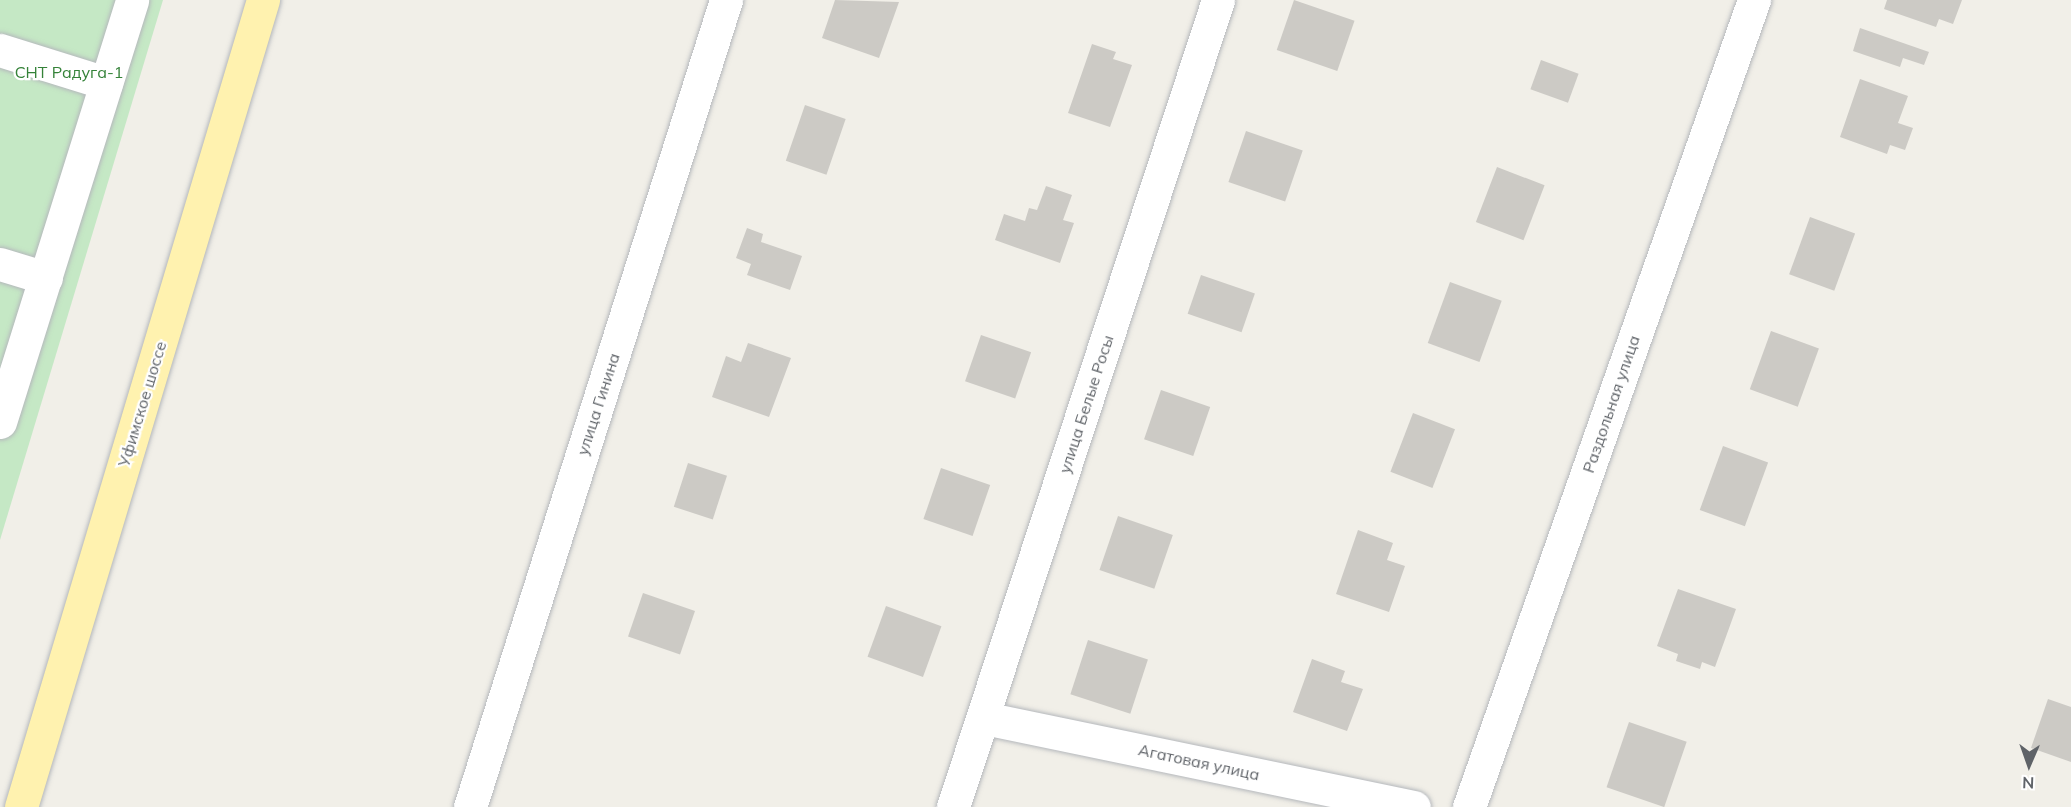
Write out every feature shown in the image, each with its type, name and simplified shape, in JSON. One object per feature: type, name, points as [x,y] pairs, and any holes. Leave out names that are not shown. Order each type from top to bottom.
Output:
[{"type":"main road","name":"Уфимское шоссе","points":[[21,807],[263,0]]},
{"type":"street","points":[[0,422],[132,0]]},
{"type":"street","name":"улица Гинина","points":[[470,807],[726,0]]},
{"type":"street","name":"улица Белые Росы","points":[[953,807],[1218,0]]},
{"type":"street","name":"Раздольная улица","points":[[1469,807],[1754,0]]},
{"type":"street","points":[[0,50],[106,83]]},
{"type":"street","points":[[0,264],[46,278]]},
{"type":"street","name":"Агатовая улица","points":[[984,718],[1414,807]]},
{"type":"green space","name":"СНТ Радуга-1","points":[[0,0],[163,0],[0,540]]},
{"type":"building","points":[[835,0],[899,2],[879,58],[822,38]]},
{"type":"building","points":[[1294,0],[1355,21],[1337,71],[1277,50]]},
{"type":"building","points":[[1887,0],[1962,0],[1953,24],[1939,19],[1936,27],[1884,9]]},
{"type":"building","points":[[1860,28],[1929,52],[1924,65],[1903,58],[1900,67],[1853,51]]},
{"type":"building","points":[[1092,44],[1116,52],[1113,59],[1132,65],[1110,127],[1068,113]]},
{"type":"building","points":[[1541,60],[1579,74],[1568,103],[1530,89]]},
{"type":"building","points":[[1860,79],[1908,96],[1898,123],[1913,128],[1905,150],[1890,145],[1887,154],[1840,137]]},
{"type":"building","points":[[805,105],[846,119],[826,175],[786,161]]},
{"type":"building","points":[[1246,131],[1303,151],[1285,202],[1228,182]]},
{"type":"building","points":[[1497,167],[1545,185],[1523,240],[1476,222]]},
{"type":"building","points":[[1046,186],[1072,195],[1063,220],[1074,223],[1060,263],[995,240],[1004,214],[1025,221],[1029,208],[1037,210]]},
{"type":"building","points":[[1810,217],[1855,233],[1834,291],[1789,274]]},
{"type":"building","points":[[747,228],[763,234],[761,242],[802,256],[790,290],[747,275],[751,264],[736,258]]},
{"type":"building","points":[[1201,275],[1255,294],[1242,332],[1188,314]]},
{"type":"building","points":[[1450,282],[1502,301],[1479,362],[1428,343]]},
{"type":"building","points":[[1771,331],[1819,348],[1798,407],[1750,389]]},
{"type":"building","points":[[981,335],[1031,352],[1015,399],[965,381]]},
{"type":"building","points":[[748,343],[791,358],[769,417],[712,397],[726,356],[741,362]]},
{"type":"building","points":[[1161,390],[1210,407],[1193,456],[1144,439]]},
{"type":"building","points":[[1413,413],[1455,429],[1432,488],[1390,472]]},
{"type":"building","points":[[1723,446],[1768,462],[1745,526],[1700,510]]},
{"type":"building","points":[[688,463],[727,476],[713,519],[674,507]]},
{"type":"building","points":[[941,468],[990,485],[973,536],[923,519]]},
{"type":"building","points":[[1118,516],[1173,535],[1154,589],[1099,570]]},
{"type":"building","points":[[1358,530],[1393,543],[1387,560],[1405,566],[1389,612],[1336,594]]},
{"type":"building","points":[[1678,589],[1736,609],[1715,667],[1702,662],[1700,669],[1676,661],[1678,654],[1657,646]]},
{"type":"building","points":[[643,593],[695,611],[680,654],[628,636]]},
{"type":"building","points":[[886,606],[941,626],[923,677],[868,657]]},
{"type":"building","points":[[1088,640],[1148,659],[1130,714],[1070,694]]},
{"type":"building","points":[[1312,659],[1345,671],[1341,682],[1363,689],[1347,731],[1293,712]]},
{"type":"building","points":[[2048,699],[2071,707],[2071,762],[2031,748]]},
{"type":"building","points":[[1629,722],[1687,742],[1664,807],[1607,787]]}]
